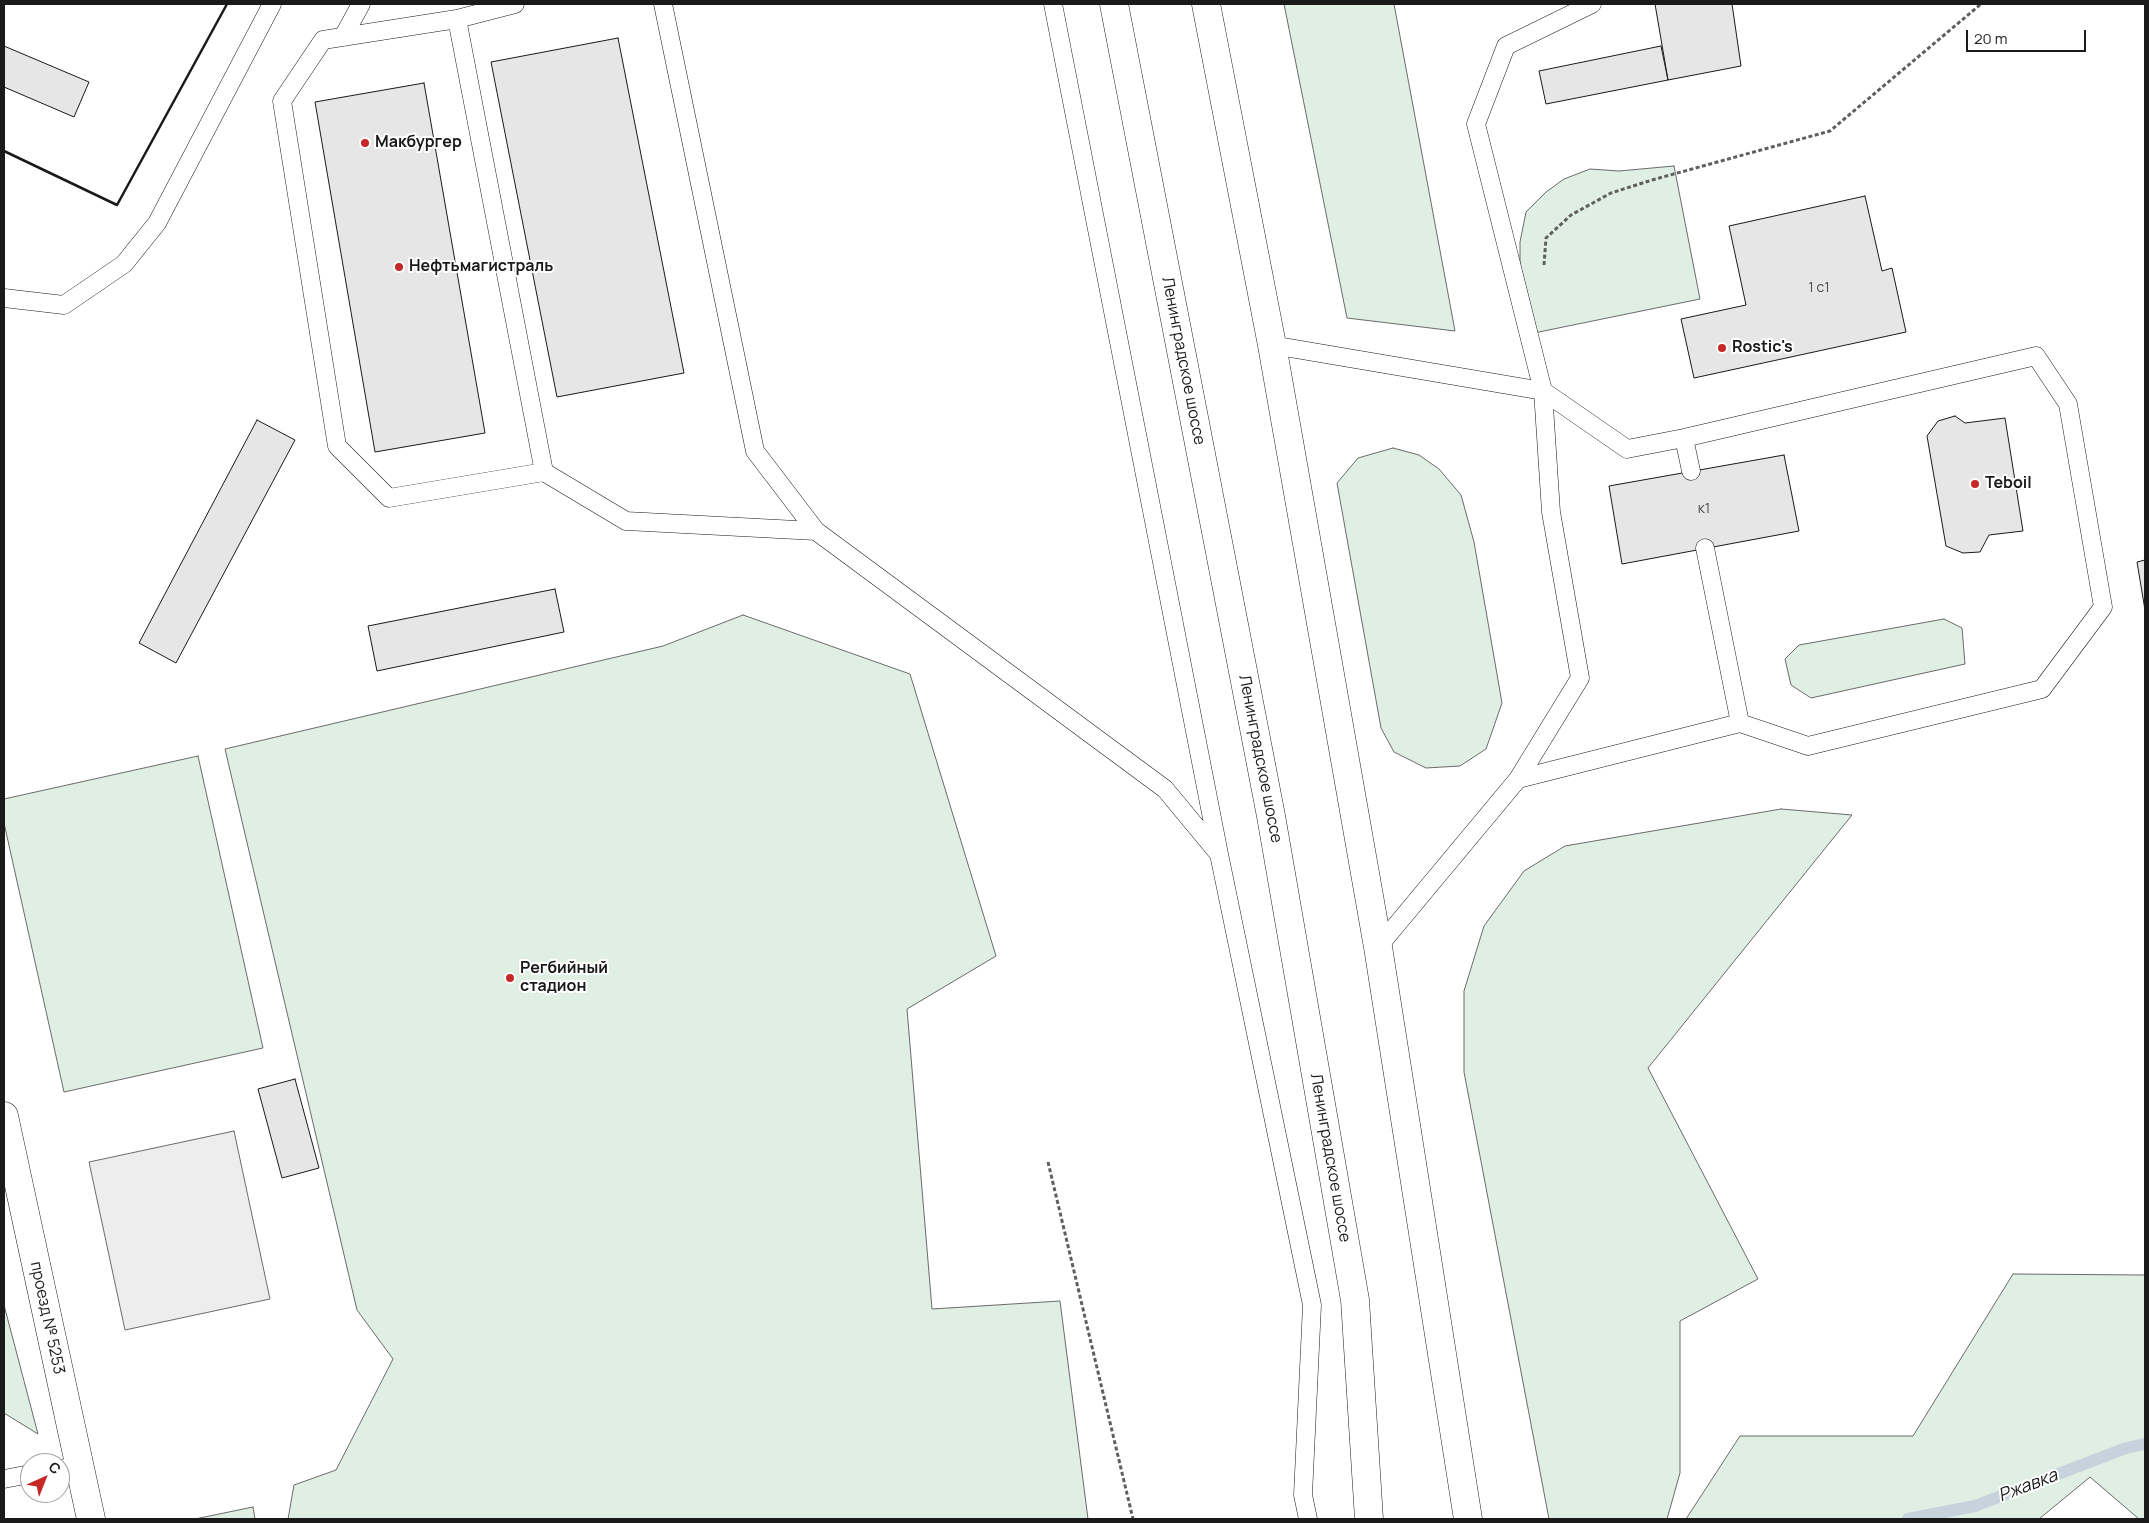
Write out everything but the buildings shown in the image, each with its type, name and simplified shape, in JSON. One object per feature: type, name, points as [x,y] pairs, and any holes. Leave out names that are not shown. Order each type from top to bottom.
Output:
[{"type":"main road","name":"Ленинградское шоссе","points":[[1114,4],[1271,816],[1353,1290],[1370,1519]]},
{"type":"main road","points":[[1206,4],[1272,345],[1378,946],[1468,1519]]},
{"type":"main road","name":"проезд № 5253","points":[[4,1116],[67,1453]]},
{"type":"main road","name":"проезд № 5253","points":[[70,1468],[91,1519]]},
{"type":"lane","points":[[4,298],[64,305],[124,264],[157,223],[272,4]]},
{"type":"lane","points":[[343,37],[361,4]]},
{"type":"lane","points":[[515,4],[457,19],[323,40],[282,101],[337,446],[389,498],[544,472],[626,521],[816,531]]},
{"type":"lane","points":[[663,4],[755,451],[816,531],[1165,789],[1219,854]]},
{"type":"lane","points":[[1053,4],[1219,854],[1312,1305],[1303,1495],[1308,1519]]},
{"type":"lane","points":[[1378,946],[1518,779],[1580,678],[1551,512],[1542,391],[1476,124],[1506,46],[1592,4]]},
{"type":"lane","points":[[457,19],[544,472]]},
{"type":"lane","points":[[1272,345],[1542,391],[1627,449],[1684,438],[2036,356],[2068,404],[2103,607],[2042,689],[1808,746],[1740,723],[1518,779]]},
{"type":"lane","points":[[1684,438],[1691,472]]},
{"type":"lane","points":[[1705,548],[1740,723]]},
{"type":"lane","points":[[4,1479],[20,1476]]},
{"type":"path","points":[[1544,266],[1546,238],[1571,215],[1611,193],[1830,131],[1981,4]]},
{"type":"path","points":[[1048,1162],[1133,1519]]},
{"type":"green space","points":[[1284,4],[1394,4],[1455,331],[1347,318]]},
{"type":"green space","points":[[1674,166],[1700,299],[1534,333],[1520,281],[1520,242],[1526,212],[1546,192],[1564,179],[1590,169],[1619,171]]},
{"type":"green space","points":[[1393,448],[1419,455],[1439,469],[1461,495],[1474,542],[1502,703],[1486,749],[1460,766],[1426,768],[1394,752],[1381,728],[1337,483],[1358,458]]},
{"type":"green space","points":[[743,615],[910,674],[996,956],[907,1009],[932,1309],[1060,1301],[1088,1519],[288,1519],[294,1485],[336,1470],[393,1359],[357,1310],[225,749],[663,646]]},
{"type":"green space","points":[[1944,619],[1962,628],[1965,664],[1811,698],[1791,685],[1785,659],[1799,645]]},
{"type":"green space","points":[[198,756],[263,1048],[64,1092],[4,823],[4,799]]},
{"type":"green space","points":[[1781,809],[1852,815],[1648,1068],[1758,1279],[1680,1321],[1680,1473],[1667,1519],[1549,1519],[1464,1072],[1464,991],[1484,926],[1524,871],[1565,846]]},
{"type":"green space","points":[[2013,1274],[2145,1275],[2145,1519],[2139,1519],[2090,1477],[2039,1519],[1686,1519],[1740,1436],[1913,1436]]},
{"type":"green space","points":[[4,1305],[38,1434],[4,1413]]},
{"type":"green space","points":[[253,1507],[255,1519],[195,1519]]},
{"type":"shaded area","points":[[234,1131],[270,1299],[125,1330],[89,1162]]},
{"type":"waterway","name":"Ржавка","points":[[1908,1519],[1975,1506],[2126,1448],[2145,1444]]},
{"type":"wall","points":[[4,151],[117,205],[227,4]]},
{"type":"place","name":"Макбургер","points":[[365,143]]},
{"type":"place","name":"Нефтьмагистраль","points":[[399,267]]},
{"type":"place","name":"Rostic's","points":[[1722,348]]},
{"type":"place","name":"Teboil","points":[[1975,484]]},
{"type":"place","name":"Регбийный стадион","points":[[510,978]]}]
